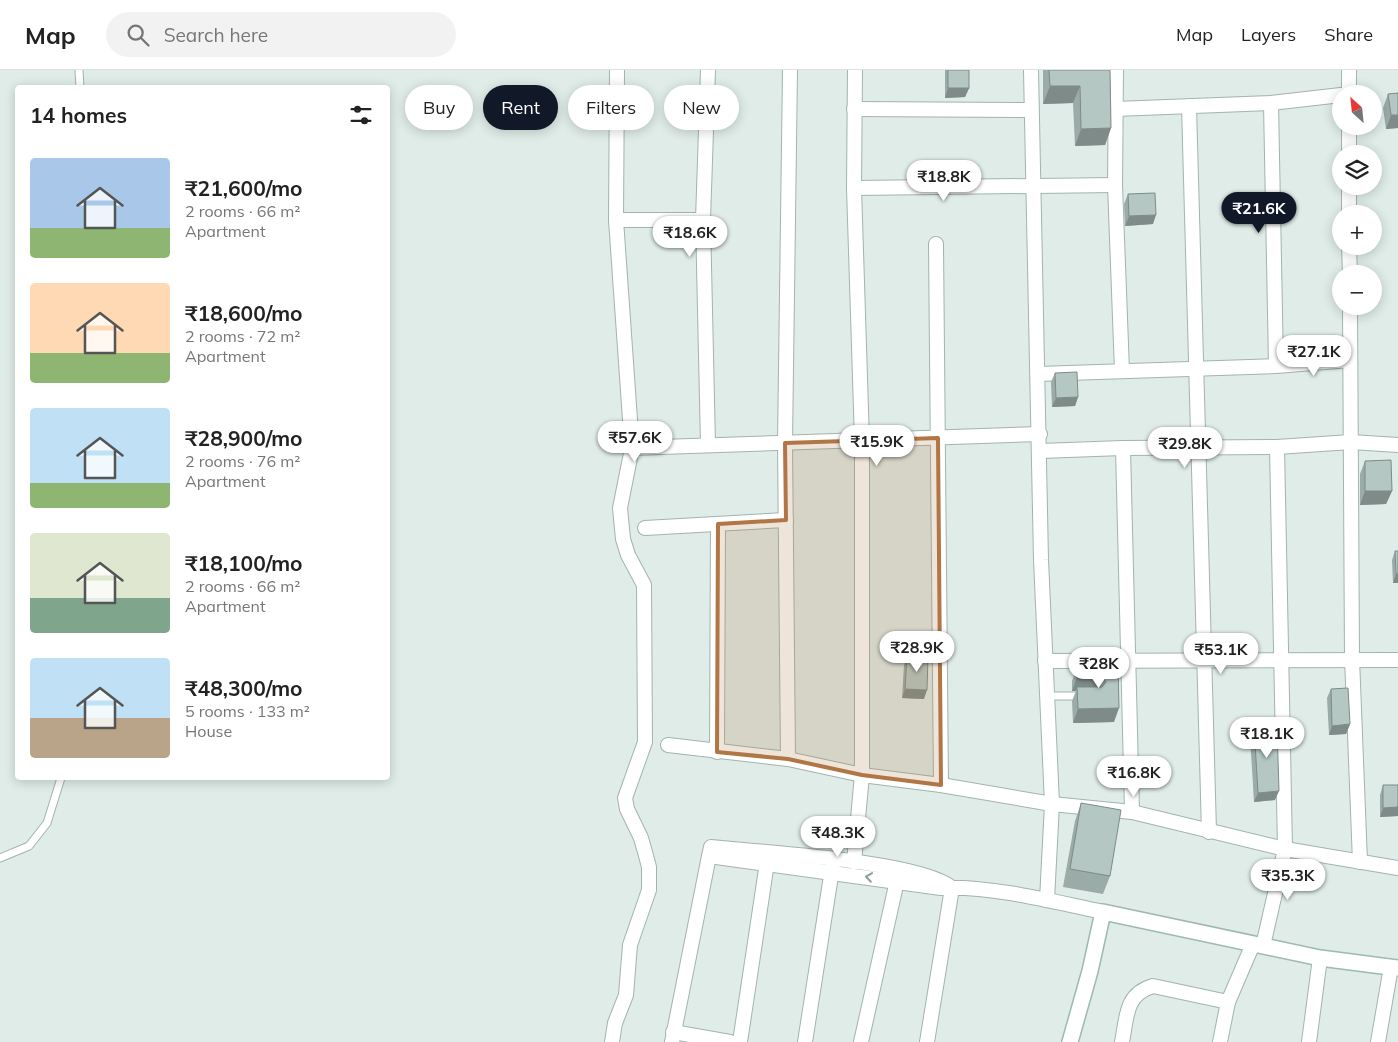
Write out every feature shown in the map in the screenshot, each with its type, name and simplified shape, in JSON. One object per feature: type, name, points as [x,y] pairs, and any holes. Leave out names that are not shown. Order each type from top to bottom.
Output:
[{"type":"street","points":[[612,1042],[615,1023],[626,994],[630,945],[649,890],[648,867],[642,839],[627,809],[625,798],[645,742],[644,586],[628,555],[623,539],[620,508],[632,448],[616,220],[617,70]]},
{"type":"street","points":[[708,70],[703,220],[708,446]]},
{"type":"street","points":[[788,759],[784,443],[790,70]]},
{"type":"street","points":[[854,862],[862,775],[862,441],[854,188],[855,70]]},
{"type":"street","points":[[1031,70],[1040,434],[1041,560],[1052,804],[1047,900]]},
{"type":"street","points":[[1116,70],[1114,185],[1122,371]]},
{"type":"street","points":[[1349,70],[1349,85]]},
{"type":"street","points":[[1115,109],[1271,103],[1332,96]]},
{"type":"street","points":[[1271,103],[1276,366]]},
{"type":"street","points":[[1190,106],[1209,832]]},
{"type":"street","points":[[854,109],[1031,110]]},
{"type":"street","points":[[854,188],[1114,185]]},
{"type":"street","points":[[616,220],[703,220]]},
{"type":"street","points":[[936,244],[941,785]]},
{"type":"street","points":[[1350,315],[1352,658],[1360,862]]},
{"type":"street","points":[[1038,374],[1276,366],[1350,360]]},
{"type":"street","points":[[632,448],[1040,434]]},
{"type":"street","points":[[1040,451],[1124,448],[1277,447],[1351,442],[1398,445]]},
{"type":"street","points":[[1220,1042],[1228,1002],[1258,945],[1285,849],[1277,447]]},
{"type":"street","points":[[1124,448],[1132,812]]},
{"type":"street","points":[[645,528],[786,520]]},
{"type":"street","points":[[717,752],[718,524]]},
{"type":"street","points":[[1045,661],[1281,661],[1352,658],[1398,660]]},
{"type":"street","points":[[668,745],[788,759],[862,775],[941,785],[1052,804],[1132,812],[1285,849],[1398,868]]},
{"type":"street","points":[[730,1042],[672,1037],[710,847],[768,858],[944,881],[952,888],[1047,900],[1320,958],[1394,968],[1378,1042]]},
{"type":"street","points":[[740,1042],[768,858]]},
{"type":"street","points":[[832,866],[854,862],[898,875]]},
{"type":"street","points":[[806,1042],[832,866]]},
{"type":"street","points":[[861,1042],[898,875]]},
{"type":"street","points":[[926,1042],[952,888]]},
{"type":"street","points":[[1070,1042],[1088,981],[1103,912]]},
{"type":"street","points":[[1309,1042],[1320,958]]},
{"type":"street","points":[[1122,1042],[1131,1000],[1142,989],[1153,986],[1228,1002]]},
{"type":"lane","points":[[79,70],[80,85]]},
{"type":"lane","points":[[1047,696],[1087,696]]},
{"type":"lane","points":[[0,858],[29,846],[47,822],[60,780]]},
{"type":"highlighted area","points":[[938,438],[941,785],[862,775],[788,759],[717,752],[718,524],[786,520],[785,443]]},
{"type":"building","points":[[948,70],[969,70],[969,88],[948,88]]},
{"type":"building","points":[[1049,70],[1110,70],[1111,128],[1081,129],[1080,86],[1050,86]]},
{"type":"building","points":[[1398,93],[1398,115],[1391,115],[1388,94]]},
{"type":"building","points":[[1155,193],[1156,215],[1129,216],[1128,194]]},
{"type":"building","points":[[1077,372],[1078,397],[1056,398],[1055,373]]},
{"type":"building","points":[[1391,460],[1392,491],[1365,491],[1365,461]]},
{"type":"building","points":[[1395,551],[1398,551],[1398,574],[1396,574]]},
{"type":"building","points":[[907,656],[928,657],[927,690],[905,689]]},
{"type":"building","points":[[1118,666],[1119,708],[1078,709],[1077,687],[1102,687],[1106,682],[1102,677],[1077,677],[1077,667]]},
{"type":"building","points":[[1348,688],[1350,724],[1332,726],[1331,689]]},
{"type":"building","points":[[1254,726],[1277,727],[1279,791],[1258,793]]},
{"type":"building","points":[[1383,785],[1398,785],[1398,807],[1383,808]]},
{"type":"building","points":[[1081,803],[1121,810],[1110,876],[1070,869]]}]
